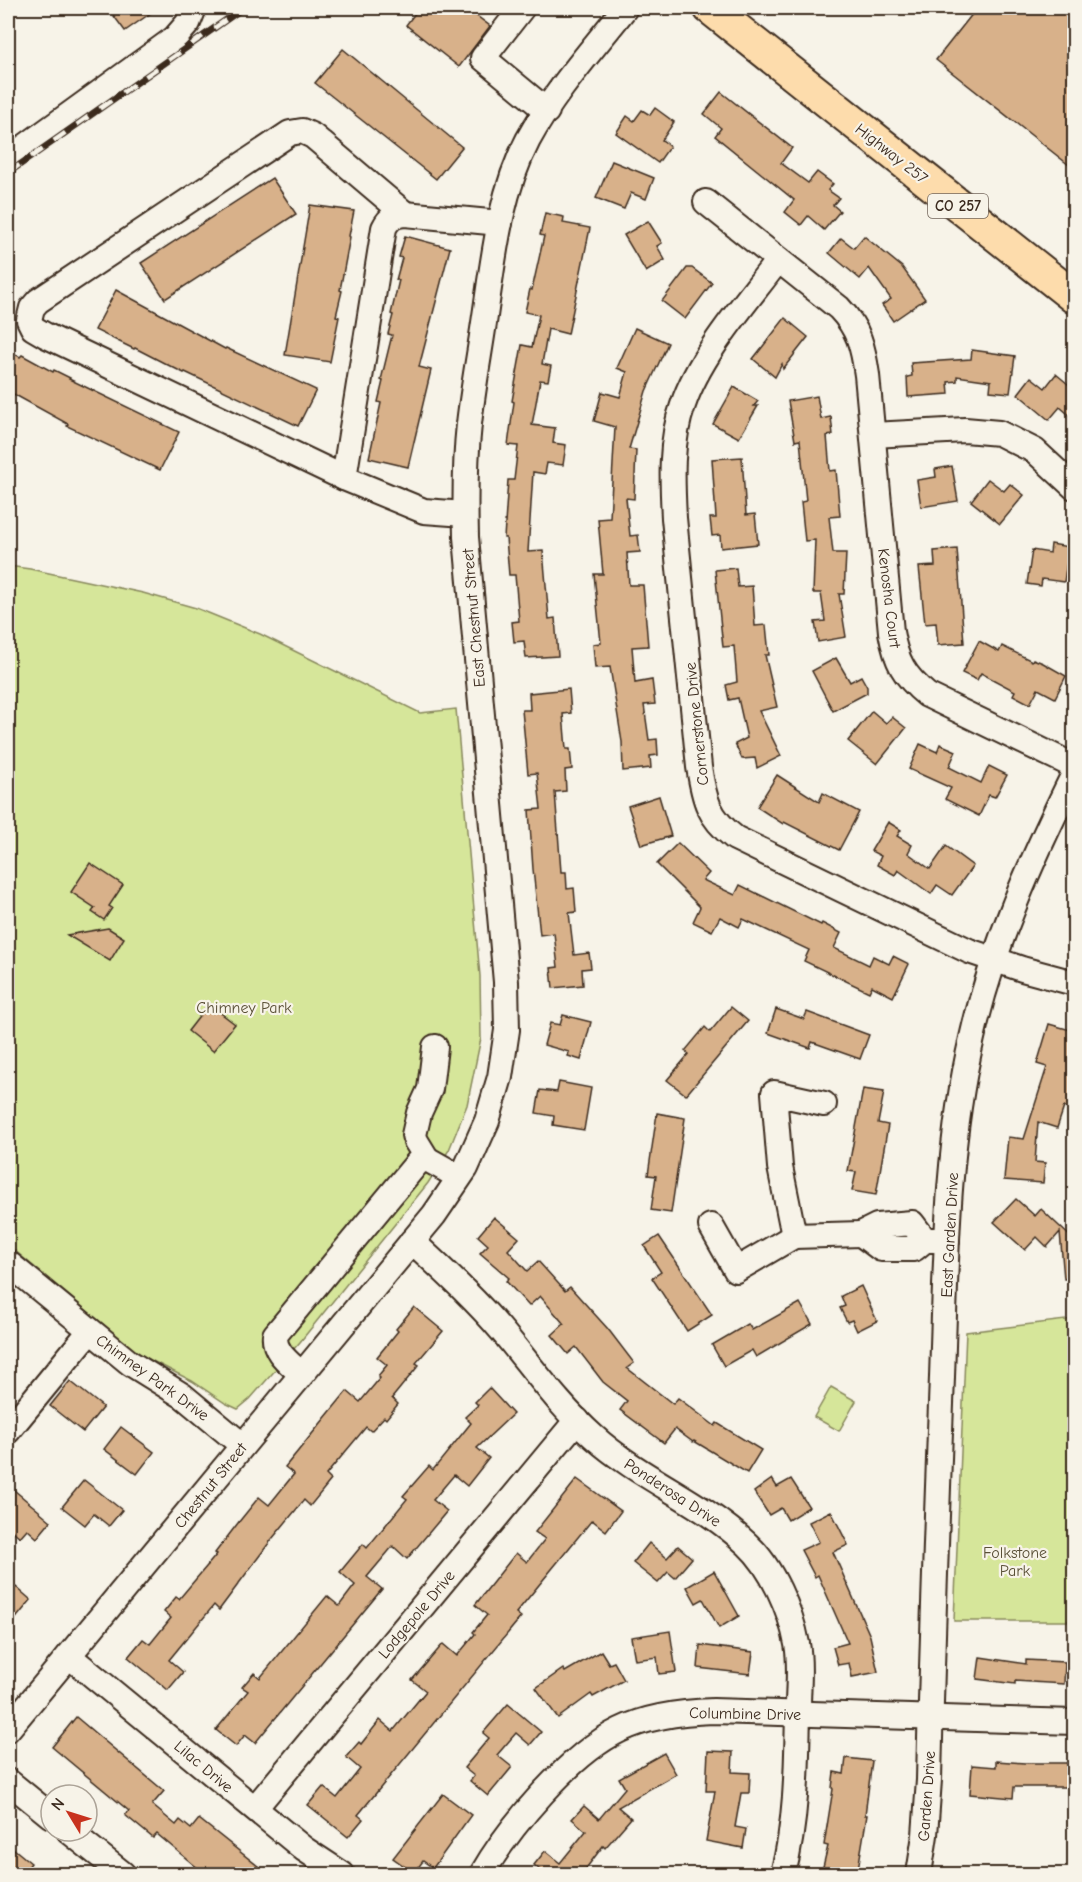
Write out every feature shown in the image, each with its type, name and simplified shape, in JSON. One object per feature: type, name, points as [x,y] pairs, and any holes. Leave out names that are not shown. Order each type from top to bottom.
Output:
[{"type":"main road","name":"Highway 257","points":[[710,8],[1074,297]]},
{"type":"street","points":[[8,159],[175,39],[188,22],[194,8]]},
{"type":"street","name":"East Chestnut Street","points":[[412,1241],[434,1215],[477,1145],[500,1077],[507,1030],[506,982],[465,514],[469,424],[503,205],[514,170],[529,139],[557,94],[625,8]]},
{"type":"street","points":[[514,10],[483,58],[547,111]]},
{"type":"street","points":[[405,214],[313,136],[302,131],[290,133],[38,301],[32,308],[29,320],[33,328],[45,335],[344,478],[424,512],[465,514]]},
{"type":"street","name":"Kenosha Court","points":[[706,202],[839,308],[859,336],[867,375],[891,632],[895,652],[902,668],[912,682],[927,695],[1074,766]]},
{"type":"street","points":[[344,478],[384,228],[388,220],[396,214],[405,214],[500,223]]},
{"type":"street","name":"Cornerstone Drive","points":[[778,260],[703,363],[682,405],[676,434],[672,482],[674,518],[699,766],[709,809],[722,828],[735,838],[969,951],[994,961],[1074,983]]},
{"type":"street","points":[[873,435],[965,430],[999,433],[1035,451],[1074,487]]},
{"type":"street","name":"East Garden Drive","points":[[931,1717],[936,1240],[963,1081],[982,998],[1025,879],[1074,774]]},
{"type":"street","points":[[435,1047],[430,1089],[414,1135],[428,1159],[459,1177]]},
{"type":"street","points":[[794,1236],[780,1167],[774,1093],[824,1104]]},
{"type":"street","points":[[301,1374],[278,1352],[275,1335],[418,1162],[428,1159]]},
{"type":"street","points":[[711,1226],[736,1270],[794,1236],[861,1234],[877,1226],[912,1223],[936,1240]]},
{"type":"street","name":"Chestnut Street","points":[[8,1729],[412,1241]]},
{"type":"street","name":"Ponderosa Drive","points":[[412,1241],[476,1302],[556,1398],[594,1438],[641,1473],[714,1517],[748,1545],[763,1563],[786,1606],[793,1625],[798,1658],[796,1793],[783,1875]]},
{"type":"street","name":"Chimney Park Drive","points":[[8,1263],[130,1363],[183,1396],[242,1445]]},
{"type":"street","points":[[8,1431],[90,1331]]},
{"type":"street","name":"Lodgepole Drive","points":[[255,1808],[577,1420]]},
{"type":"street","name":"Lilac Drive","points":[[69,1656],[304,1849],[342,1875]]},
{"type":"street","name":"Columbine Drive","points":[[482,1875],[512,1829],[579,1757],[620,1730],[640,1722],[680,1712],[713,1711],[1074,1722]]},
{"type":"street","name":"Garden Drive","points":[[919,1875],[925,1835],[931,1717]]},
{"type":"street","points":[[8,1781],[39,1806]]},
{"type":"street","points":[[84,1843],[123,1875]]},
{"type":"green space","name":"Chimney Park","points":[[8,566],[143,593],[196,608],[260,634],[420,713],[456,709],[480,976],[481,1038],[467,1105],[449,1150],[428,1183],[300,1342],[250,1399],[238,1409],[192,1381],[139,1354],[8,1245]]},
{"type":"green space","name":"Folkstone Park","points":[[1074,1319],[1074,1621],[954,1621],[966,1332]]},
{"type":"green space","points":[[831,1387],[856,1401],[839,1431],[814,1417]]},
{"type":"building","points":[[108,8],[158,8],[125,31]]},
{"type":"building","points":[[419,8],[466,8],[490,26],[459,67],[406,25]]},
{"type":"building","points":[[977,8],[1074,8],[1074,169],[936,60]]},
{"type":"building","points":[[343,49],[462,147],[436,179],[315,83]]},
{"type":"building","points":[[721,92],[792,148],[781,163],[808,183],[817,172],[833,184],[828,190],[839,198],[833,205],[840,211],[824,230],[808,216],[801,225],[785,212],[794,200],[715,136],[721,128],[704,114]]},
{"type":"building","points":[[655,108],[674,122],[662,140],[670,146],[658,163],[616,133],[627,116],[634,121],[642,110],[650,115]]},
{"type":"building","points":[[612,161],[654,178],[646,199],[631,193],[624,209],[596,198]]},
{"type":"building","points":[[272,178],[296,214],[165,299],[141,263]]},
{"type":"building","points":[[310,205],[354,211],[336,316],[339,317],[330,362],[285,355]]},
{"type":"building","points":[[545,213],[564,217],[563,223],[590,228],[568,334],[548,329],[542,364],[551,366],[548,381],[540,380],[532,425],[555,428],[553,443],[566,445],[563,465],[547,463],[545,474],[533,472],[528,552],[543,551],[549,619],[555,618],[558,656],[526,658],[524,641],[514,642],[512,622],[519,621],[515,575],[509,575],[506,538],[504,538],[508,480],[514,480],[518,446],[508,445],[514,402],[512,401],[522,345],[532,347],[539,315],[525,312],[544,236],[540,235]]},
{"type":"building","points":[[648,221],[662,243],[657,246],[665,260],[646,272],[624,235]]},
{"type":"building","points":[[405,236],[450,248],[419,367],[431,370],[408,467],[369,458],[381,403],[378,402],[383,381],[381,380],[392,335],[388,334],[399,280],[396,280],[402,258],[399,257]]},
{"type":"building","points":[[864,236],[902,267],[925,299],[893,321],[882,305],[891,299],[869,268],[860,279],[829,253],[841,238],[854,248]]},
{"type":"building","points":[[687,268],[692,268],[712,283],[685,319],[662,301]]},
{"type":"building","points":[[116,290],[225,349],[316,390],[298,426],[95,330]]},
{"type":"building","points":[[785,318],[808,337],[783,369],[782,364],[775,377],[753,359]]},
{"type":"building","points":[[635,328],[668,343],[646,391],[629,449],[636,450],[634,499],[626,498],[630,536],[638,535],[640,552],[627,553],[629,585],[643,585],[648,646],[632,647],[635,683],[652,680],[655,704],[644,705],[649,740],[657,739],[658,755],[650,756],[651,768],[623,771],[622,742],[610,667],[595,668],[593,644],[601,643],[594,574],[603,574],[598,519],[610,518],[615,427],[594,421],[602,392],[620,397],[627,372],[617,368]]},
{"type":"building","points":[[8,350],[53,372],[54,370],[179,432],[160,470],[67,426],[68,424],[8,391]]},
{"type":"building","points":[[972,350],[1015,356],[1010,393],[990,391],[991,381],[957,376],[957,381],[948,382],[949,394],[908,397],[907,377],[912,376],[911,363],[971,359]]},
{"type":"building","points":[[1056,374],[1074,389],[1074,419],[1060,407],[1049,420],[1018,394],[1031,377],[1045,388]]},
{"type":"building","points":[[734,387],[758,401],[754,406],[758,406],[739,438],[713,424]]},
{"type":"building","points":[[817,396],[821,419],[831,417],[833,435],[827,436],[830,471],[836,470],[840,516],[829,517],[833,553],[846,553],[844,594],[839,594],[846,637],[818,642],[815,622],[825,621],[821,593],[813,593],[815,540],[805,541],[801,502],[806,501],[800,440],[795,441],[788,401]]},
{"type":"building","points":[[742,457],[746,515],[755,514],[758,544],[721,548],[720,535],[712,536],[710,518],[716,518],[712,459]]},
{"type":"building","points":[[952,466],[958,501],[921,507],[917,480],[936,477],[935,469]]},
{"type":"building","points":[[988,479],[1004,491],[1010,484],[1024,495],[1000,524],[971,501]]},
{"type":"building","points":[[1051,544],[1069,547],[1064,582],[1042,579],[1041,586],[1027,584],[1032,550],[1050,553]]},
{"type":"building","points":[[957,549],[964,643],[938,645],[936,623],[925,624],[919,567],[935,566],[934,551]]},
{"type":"building","points":[[736,568],[738,587],[752,586],[755,626],[766,625],[769,655],[765,655],[777,707],[759,711],[781,756],[757,768],[755,758],[742,759],[735,744],[747,738],[738,698],[729,700],[726,685],[737,682],[734,646],[723,647],[715,570]]},
{"type":"building","points":[[979,641],[999,652],[1002,646],[1032,661],[1033,659],[1043,663],[1066,676],[1055,698],[1038,689],[1030,704],[1013,695],[1015,691],[981,673],[977,680],[962,673]]},
{"type":"building","points":[[836,658],[850,682],[861,676],[867,687],[867,693],[833,711],[812,671]]},
{"type":"building","points":[[569,689],[571,713],[563,714],[566,749],[570,749],[572,769],[565,770],[566,791],[555,792],[561,872],[566,872],[567,889],[574,888],[576,912],[569,913],[574,955],[589,953],[591,968],[582,969],[583,985],[553,988],[551,968],[558,967],[554,933],[540,935],[533,869],[529,810],[541,809],[537,773],[528,774],[522,710],[530,710],[529,693]]},
{"type":"building","points":[[872,711],[886,723],[892,717],[906,728],[877,764],[848,741]]},
{"type":"building","points":[[920,744],[937,752],[940,744],[956,751],[949,767],[981,783],[989,766],[1007,775],[995,797],[989,795],[979,816],[945,799],[951,788],[909,769]]},
{"type":"building","points":[[777,775],[819,802],[823,793],[859,812],[839,850],[784,822],[783,824],[757,807]]},
{"type":"building","points":[[659,796],[671,836],[641,845],[628,806]]},
{"type":"building","points":[[888,822],[901,830],[897,836],[912,845],[908,853],[930,869],[946,846],[973,866],[952,895],[937,885],[931,894],[898,870],[895,875],[877,865],[881,856],[871,851]]},
{"type":"building","points":[[678,843],[709,873],[703,880],[735,895],[740,885],[821,925],[822,923],[841,933],[834,948],[869,965],[873,956],[889,964],[893,956],[909,964],[893,997],[872,986],[869,992],[804,961],[809,950],[743,919],[739,927],[720,917],[712,931],[693,922],[700,907],[657,864]]},
{"type":"building","points":[[90,863],[123,885],[109,906],[112,908],[104,920],[92,912],[95,908],[71,892]]},
{"type":"building","points":[[108,928],[124,938],[110,961],[67,935]]},
{"type":"building","points":[[209,1004],[235,1024],[213,1051],[188,1031]]},
{"type":"building","points":[[731,1007],[748,1021],[686,1095],[667,1080],[689,1054],[685,1051],[705,1027],[710,1032]]},
{"type":"building","points":[[776,1009],[804,1019],[807,1012],[869,1035],[860,1059],[812,1042],[810,1048],[768,1033]]},
{"type":"building","points":[[563,1015],[591,1022],[581,1060],[568,1056],[569,1052],[544,1045],[550,1023],[560,1025]]},
{"type":"building","points":[[1049,1024],[1074,1031],[1074,1098],[1071,1109],[1064,1107],[1057,1128],[1038,1122],[1035,1162],[1045,1163],[1043,1183],[1004,1180],[1008,1137],[1024,1139],[1047,1067],[1037,1064]]},
{"type":"building","points":[[559,1082],[591,1088],[584,1130],[553,1125],[554,1116],[536,1113],[540,1090],[557,1092]]},
{"type":"building","points":[[863,1089],[884,1092],[878,1123],[888,1125],[876,1195],[852,1191],[856,1172],[848,1171]]},
{"type":"building","points":[[657,1113],[685,1118],[671,1213],[651,1210],[656,1176],[648,1175]]},
{"type":"building","points":[[1016,1199],[1035,1216],[1041,1209],[1074,1240],[1074,1279],[1064,1279],[1060,1232],[1047,1247],[1037,1237],[1025,1250],[994,1222]]},
{"type":"building","points":[[494,1217],[519,1238],[508,1250],[527,1271],[538,1261],[565,1291],[570,1287],[608,1329],[634,1363],[627,1368],[673,1404],[678,1398],[715,1426],[717,1423],[761,1450],[747,1473],[675,1429],[664,1443],[620,1410],[627,1401],[603,1382],[576,1347],[568,1354],[552,1335],[564,1324],[540,1296],[529,1306],[506,1281],[509,1278],[480,1253],[488,1245],[478,1236]]},
{"type":"building","points":[[659,1236],[712,1315],[687,1331],[652,1278],[661,1272],[644,1246]]},
{"type":"building","points":[[861,1286],[877,1321],[857,1331],[852,1320],[847,1322],[840,1308],[845,1306],[841,1296]]},
{"type":"building","points":[[800,1303],[812,1324],[756,1357],[752,1350],[724,1366],[712,1345],[748,1324],[752,1330]]},
{"type":"building","points":[[414,1307],[443,1331],[416,1363],[419,1365],[392,1398],[398,1404],[386,1419],[384,1417],[371,1431],[366,1427],[326,1475],[331,1480],[310,1506],[304,1500],[219,1610],[214,1605],[169,1660],[183,1672],[168,1690],[128,1657],[143,1639],[150,1644],[171,1618],[164,1612],[176,1597],[179,1599],[217,1554],[215,1553],[259,1497],[269,1505],[294,1474],[285,1467],[347,1391],[360,1402],[380,1378],[378,1376],[387,1365],[377,1357]]},
{"type":"building","points":[[70,1381],[103,1407],[83,1432],[50,1406]]},
{"type":"building","points":[[489,1388],[513,1414],[477,1448],[489,1458],[467,1486],[454,1475],[433,1500],[447,1511],[407,1559],[393,1546],[367,1577],[382,1589],[255,1743],[245,1735],[236,1746],[216,1730],[248,1691],[242,1687],[254,1673],[260,1678],[327,1596],[339,1606],[355,1585],[340,1572],[363,1544],[367,1548],[407,1499],[403,1496],[429,1466],[433,1470],[471,1423],[465,1417],[478,1405],[475,1402]]},
{"type":"building","points":[[121,1427],[154,1452],[137,1474],[104,1449]]},
{"type":"building","points":[[577,1479],[621,1511],[606,1531],[592,1520],[516,1613],[521,1617],[358,1815],[363,1819],[348,1837],[308,1805],[323,1787],[337,1798],[360,1769],[346,1757],[359,1742],[361,1744],[380,1720],[393,1731],[426,1691],[412,1680],[443,1644],[457,1656],[487,1615],[475,1605],[516,1553],[527,1562],[545,1539],[535,1532]]},
{"type":"building","points":[[772,1479],[777,1487],[791,1479],[809,1507],[788,1520],[781,1508],[769,1515],[754,1492]]},
{"type":"building","points":[[84,1480],[122,1510],[109,1526],[94,1514],[85,1525],[62,1507]]},
{"type":"building","points":[[8,1485],[51,1521],[37,1538],[27,1529],[20,1537],[8,1527]]},
{"type":"building","points":[[831,1511],[848,1545],[833,1552],[870,1636],[878,1672],[852,1677],[849,1663],[838,1665],[833,1647],[848,1643],[818,1575],[815,1577],[801,1550],[819,1542],[809,1522]]},
{"type":"building","points":[[649,1543],[667,1558],[678,1546],[692,1558],[675,1578],[668,1572],[658,1583],[633,1563]]},
{"type":"building","points":[[714,1571],[739,1616],[719,1628],[703,1599],[696,1603],[687,1587]]},
{"type":"building","points":[[16,1587],[31,1600],[8,1628],[8,1597]]},
{"type":"building","points":[[670,1631],[676,1672],[659,1674],[657,1657],[635,1660],[631,1637]]},
{"type":"building","points":[[700,1645],[753,1652],[750,1674],[698,1668]]},
{"type":"building","points":[[601,1651],[609,1664],[614,1662],[624,1680],[593,1697],[591,1694],[558,1718],[536,1688],[563,1669],[565,1672]]},
{"type":"building","points":[[980,1657],[1026,1664],[1026,1660],[1065,1662],[1064,1684],[1015,1681],[1015,1684],[977,1679]]},
{"type":"building","points":[[508,1704],[541,1732],[530,1745],[516,1733],[497,1755],[512,1767],[488,1796],[470,1781],[474,1776],[464,1768],[489,1738],[483,1733]]},
{"type":"building","points":[[76,1717],[164,1791],[152,1805],[176,1825],[180,1820],[191,1829],[199,1819],[259,1867],[253,1875],[206,1875],[157,1834],[153,1838],[125,1815],[129,1811],[99,1786],[99,1783],[95,1783],[52,1747]]},
{"type":"building","points":[[708,1751],[733,1752],[732,1772],[750,1773],[749,1793],[741,1793],[735,1827],[746,1829],[743,1848],[706,1841],[715,1791],[706,1791]]},
{"type":"building","points":[[664,1753],[676,1774],[618,1807],[631,1818],[605,1848],[603,1846],[581,1875],[546,1875],[534,1865],[545,1851],[560,1863],[586,1831],[572,1819],[584,1806],[599,1819],[625,1788],[619,1778]]},
{"type":"building","points":[[846,1758],[872,1761],[865,1815],[867,1815],[857,1875],[821,1875],[828,1846],[824,1845],[834,1772],[844,1774]]},
{"type":"building","points":[[996,1761],[1074,1763],[1074,1787],[1014,1787],[1013,1798],[970,1794],[972,1765],[996,1767]]},
{"type":"building","points":[[443,1794],[471,1815],[433,1868],[423,1861],[414,1873],[393,1858]]},
{"type":"building","points":[[8,1844],[31,1863],[22,1875],[8,1875]]},
{"type":"railway","points":[[8,173],[243,8]]}]
